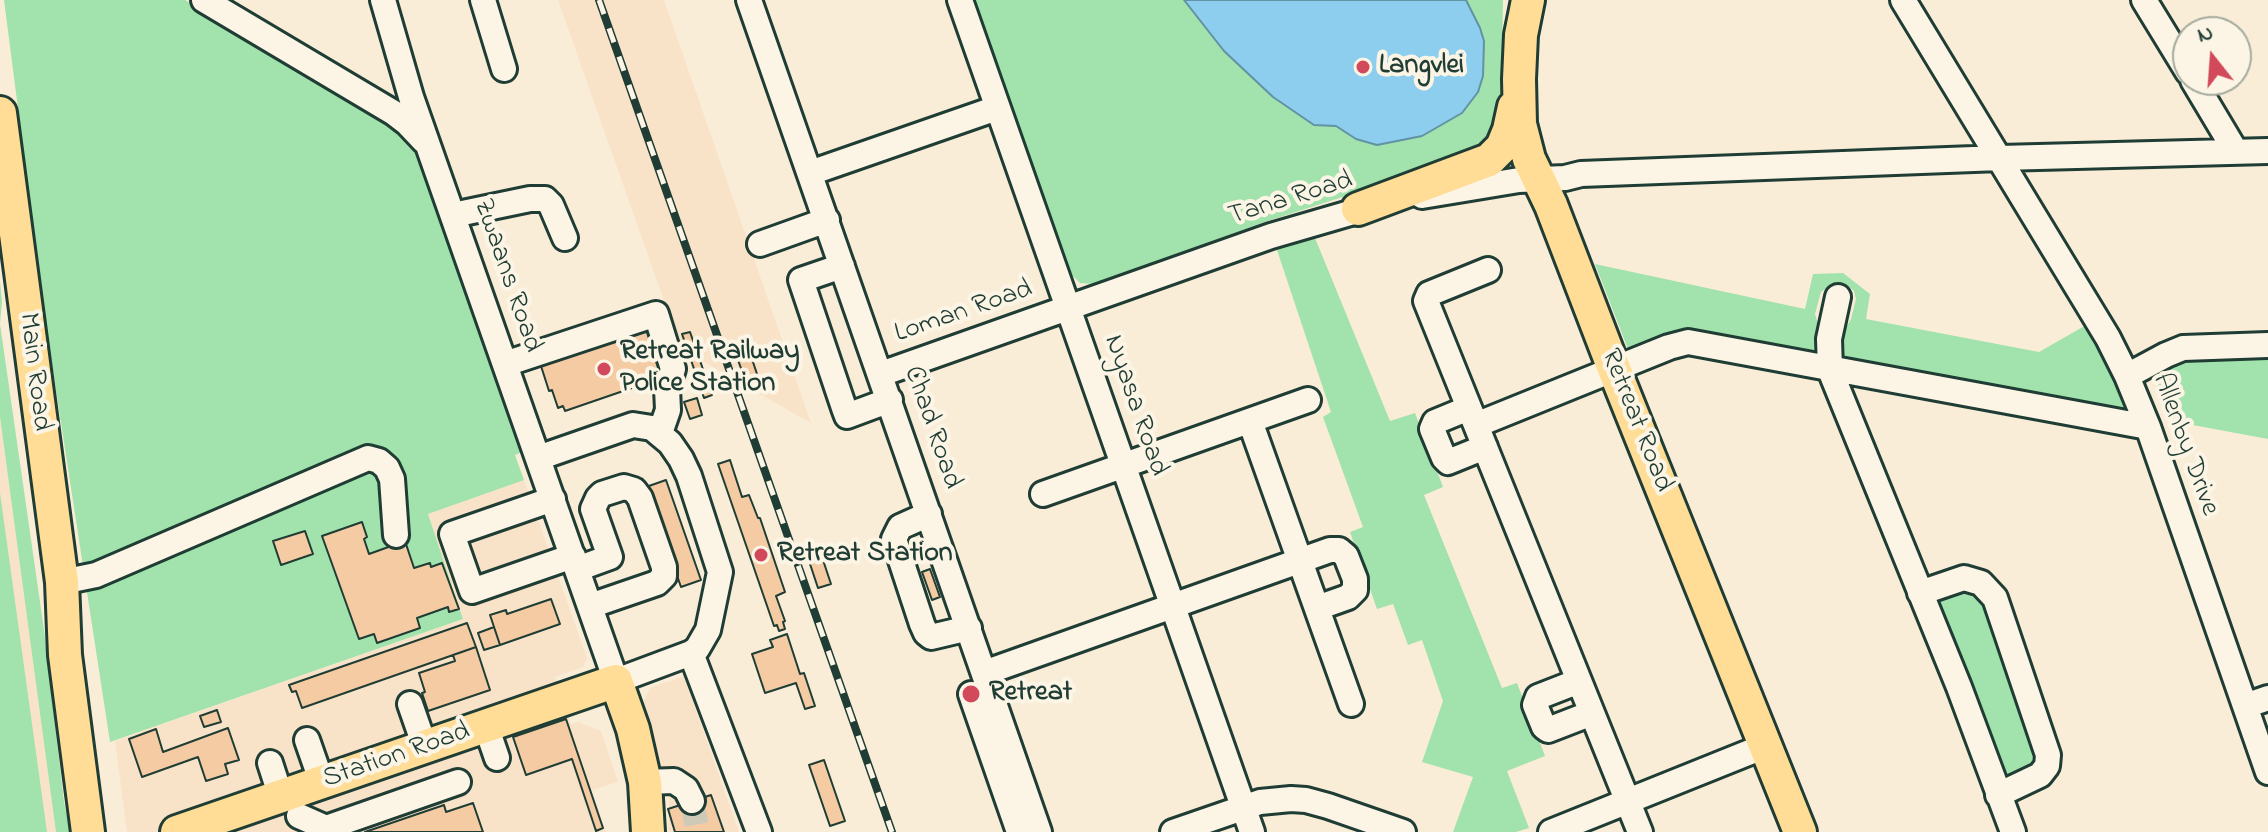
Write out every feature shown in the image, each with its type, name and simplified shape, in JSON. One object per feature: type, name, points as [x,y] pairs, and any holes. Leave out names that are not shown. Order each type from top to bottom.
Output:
[{"type":"main road","name":"Retreat Road","points":[[1528,0],[1521,35],[1519,115],[1529,159],[1800,832]]},
{"type":"main road","points":[[1358,209],[1480,165],[1494,157],[1509,130],[1519,79]]},
{"type":"main road","name":"Main Road","points":[[0,113],[62,582],[65,655],[88,832]]},
{"type":"main road","name":"Main Road","points":[[62,582],[81,652],[108,832]]},
{"type":"main road","points":[[616,681],[633,729],[645,782],[648,832]]},
{"type":"main road","name":"Station Road","points":[[177,832],[294,809],[322,783],[616,681]]},
{"type":"street","name":"Zwaans Road","points":[[204,0],[394,113],[428,146],[616,681]]},
{"type":"street","points":[[383,0],[428,146]]},
{"type":"street","points":[[483,0],[504,69]]},
{"type":"street","name":"Chad Road","points":[[749,0],[969,628],[978,683],[996,736],[1039,832]]},
{"type":"street","name":"Nyasa Road","points":[[960,0],[1252,832]]},
{"type":"street","name":"Allenby Drive","points":[[1903,0],[2108,338],[2127,376],[2148,427],[2268,772]]},
{"type":"street","points":[[2144,0],[2172,46]]},
{"type":"street","points":[[2203,96],[2236,152]]},
{"type":"street","points":[[810,173],[997,108]]},
{"type":"street","name":"Tana Road","points":[[1068,309],[1271,236],[1358,209],[1495,183],[1581,174],[2268,151]]},
{"type":"street","points":[[453,215],[530,199],[545,199],[551,205],[565,238]]},
{"type":"street","points":[[760,244],[827,220]]},
{"type":"street","points":[[842,266],[801,280],[844,408],[847,416],[890,400]]},
{"type":"street","points":[[1488,270],[1429,294],[1425,299],[1640,832]]},
{"type":"street","points":[[1838,297],[1829,339],[1830,370],[1959,687],[2013,832]]},
{"type":"street","name":"Loman Road","points":[[881,374],[1068,309]]},
{"type":"street","points":[[505,364],[656,314],[673,369],[667,388],[668,410],[660,433]]},
{"type":"street","points":[[1485,447],[1448,462],[1432,429],[1435,422],[1472,416],[1688,342],[2148,427]]},
{"type":"street","points":[[2127,376],[2179,349],[2268,345]]},
{"type":"street","points":[[1043,494],[1308,400]]},
{"type":"street","points":[[1250,421],[1351,704]]},
{"type":"street","points":[[538,458],[624,427],[640,425],[660,433],[681,459],[720,567],[720,581],[708,630],[701,644],[691,653],[616,681]]},
{"type":"street","points":[[62,582],[96,575],[368,458],[384,464],[392,479],[396,535]]},
{"type":"street","points":[[590,606],[623,595],[657,583],[664,572],[640,498],[634,490],[624,487],[602,494],[594,503],[623,595]]},
{"type":"street","points":[[553,499],[452,534],[472,591],[575,563],[610,557]]},
{"type":"street","points":[[929,514],[900,527],[894,539],[919,613],[928,637],[969,628]]},
{"type":"street","points":[[978,683],[1173,606],[1330,550],[1339,550],[1346,556],[1356,585],[1352,594],[1317,608]]},
{"type":"street","points":[[1920,593],[1967,578],[1981,583],[1995,598],[2048,755],[2047,766],[2040,775],[1998,795]]},
{"type":"street","points":[[919,613],[959,600]]},
{"type":"street","points":[[691,653],[759,832]]},
{"type":"street","points":[[1579,681],[1538,697],[1535,705],[1548,730],[1592,713]]},
{"type":"street","points":[[2245,706],[2268,698]]},
{"type":"street","points":[[410,704],[425,747]]},
{"type":"street","points":[[486,726],[497,758]]},
{"type":"street","points":[[964,748],[996,736],[1019,832]]},
{"type":"street","points":[[307,740],[322,783]]},
{"type":"street","points":[[1551,832],[1765,746]]},
{"type":"street","points":[[270,763],[294,809],[326,828],[458,782]]},
{"type":"street","points":[[645,782],[674,781],[686,789],[692,801]]},
{"type":"street","points":[[1173,832],[1276,799],[1306,800],[1403,832]]},
{"type":"shaded area","points":[[558,0],[664,0],[811,423],[681,349]]},
{"type":"shaded area","points":[[0,417],[56,832],[0,832]]},
{"type":"shaded area","points":[[524,480],[587,658],[583,667],[555,677],[571,724],[579,722],[601,731],[618,782],[592,790],[606,832],[127,832],[115,741],[463,619],[428,514]]},
{"type":"shaded area","points":[[684,676],[739,832],[668,832],[669,798],[643,702],[650,688]]},
{"type":"green space","points":[[4,0],[185,0],[386,120],[414,142],[526,450],[515,455],[524,480],[428,514],[463,619],[110,742],[46,325]]},
{"type":"green space","points":[[970,0],[1503,0],[1501,103],[1497,131],[1470,156],[1268,221],[1093,284],[1080,283],[1070,273],[1065,274]]},
{"type":"green space","points":[[1315,238],[1390,421],[1415,413],[1443,487],[1424,495],[1502,688],[1517,683],[1545,756],[1507,771],[1529,828],[1516,832],[1453,832],[1473,777],[1422,762],[1443,701],[1422,640],[1408,645],[1393,604],[1377,609],[1350,532],[1363,527],[1323,417],[1331,412],[1277,250]]},
{"type":"green space","points":[[1595,264],[1805,309],[1813,274],[1843,273],[1870,294],[1866,319],[2039,352],[2088,324],[2125,399],[2125,405],[2120,411],[1843,360],[1838,355],[1838,341],[1851,319],[1856,299],[1854,291],[1848,286],[1831,285],[1821,292],[1815,314],[1822,337],[1821,345],[1811,354],[1628,349]]},
{"type":"green space","points":[[0,282],[2,301],[0,324]]},
{"type":"green space","points":[[0,324],[70,832],[56,832],[0,417]]},
{"type":"green space","points":[[2268,353],[2268,439],[2171,421],[2154,372],[2177,357]]},
{"type":"green space","points":[[0,493],[47,832],[0,832]]},
{"type":"green space","points":[[1979,584],[2046,753],[2002,798],[1923,593]]},
{"type":"water","name":"Langvlei","points":[[1184,0],[1466,0],[1484,41],[1483,76],[1478,92],[1462,113],[1422,136],[1377,145],[1356,139],[1336,126],[1314,125],[1273,97],[1224,51]]},
{"type":"building","name":"Retreat Railway Police Station","points":[[653,328],[662,353],[655,355],[657,363],[664,361],[661,378],[565,411],[563,406],[558,408],[541,366]]},
{"type":"building","points":[[690,332],[712,395],[704,398],[682,334]]},
{"type":"building","points":[[749,350],[759,380],[747,384],[736,355]]},
{"type":"building","points":[[697,398],[702,415],[690,419],[684,402]]},
{"type":"building","name":"Retreat Station","points":[[730,460],[742,497],[749,495],[760,518],[785,592],[776,596],[785,621],[785,629],[779,631],[777,625],[774,626],[718,464]]},
{"type":"building","points":[[666,480],[701,580],[681,587],[646,487]]},
{"type":"building","points":[[362,522],[369,554],[405,541],[414,568],[442,563],[459,609],[449,612],[448,607],[417,618],[420,628],[377,643],[374,634],[359,639],[322,536]]},
{"type":"building","points":[[305,531],[313,554],[281,565],[273,541]]},
{"type":"building","points":[[821,554],[831,584],[818,588],[808,558]]},
{"type":"building","points":[[930,569],[940,597],[932,600],[922,572]]},
{"type":"building","points":[[551,599],[560,624],[500,645],[490,615],[506,610],[507,614]]},
{"type":"building","points":[[467,623],[476,647],[302,708],[296,691],[292,692],[289,685]]},
{"type":"building","points":[[494,627],[500,645],[484,650],[478,633]]},
{"type":"building","points":[[787,634],[815,706],[805,709],[796,683],[765,693],[752,654],[773,647],[770,640]]},
{"type":"building","points":[[476,647],[490,690],[428,711],[419,673],[455,661],[453,655]]},
{"type":"building","points":[[217,710],[221,722],[204,727],[200,716]]},
{"type":"building","points":[[566,719],[603,828],[596,831],[572,759],[526,775],[513,737]]},
{"type":"building","points":[[228,728],[239,760],[225,764],[228,774],[206,781],[198,757],[142,777],[129,739],[156,729],[163,752]]},
{"type":"building","points":[[824,760],[845,821],[830,826],[809,765]]},
{"type":"building","points":[[711,795],[724,832],[675,832],[668,809]]},
{"type":"building","points":[[473,803],[483,832],[365,832],[444,805],[446,812]]},
{"type":"tunnel","points":[[692,801],[698,832]]},
{"type":"railway","points":[[599,0],[892,832]]},
{"type":"place","name":"Langvlei","points":[[1363,67]]},
{"type":"place","name":"Retreat Railway Police Station","points":[[604,369]]},
{"type":"place","name":"Retreat Station","points":[[761,555]]},
{"type":"place","name":"Retreat","points":[[971,694]]}]
